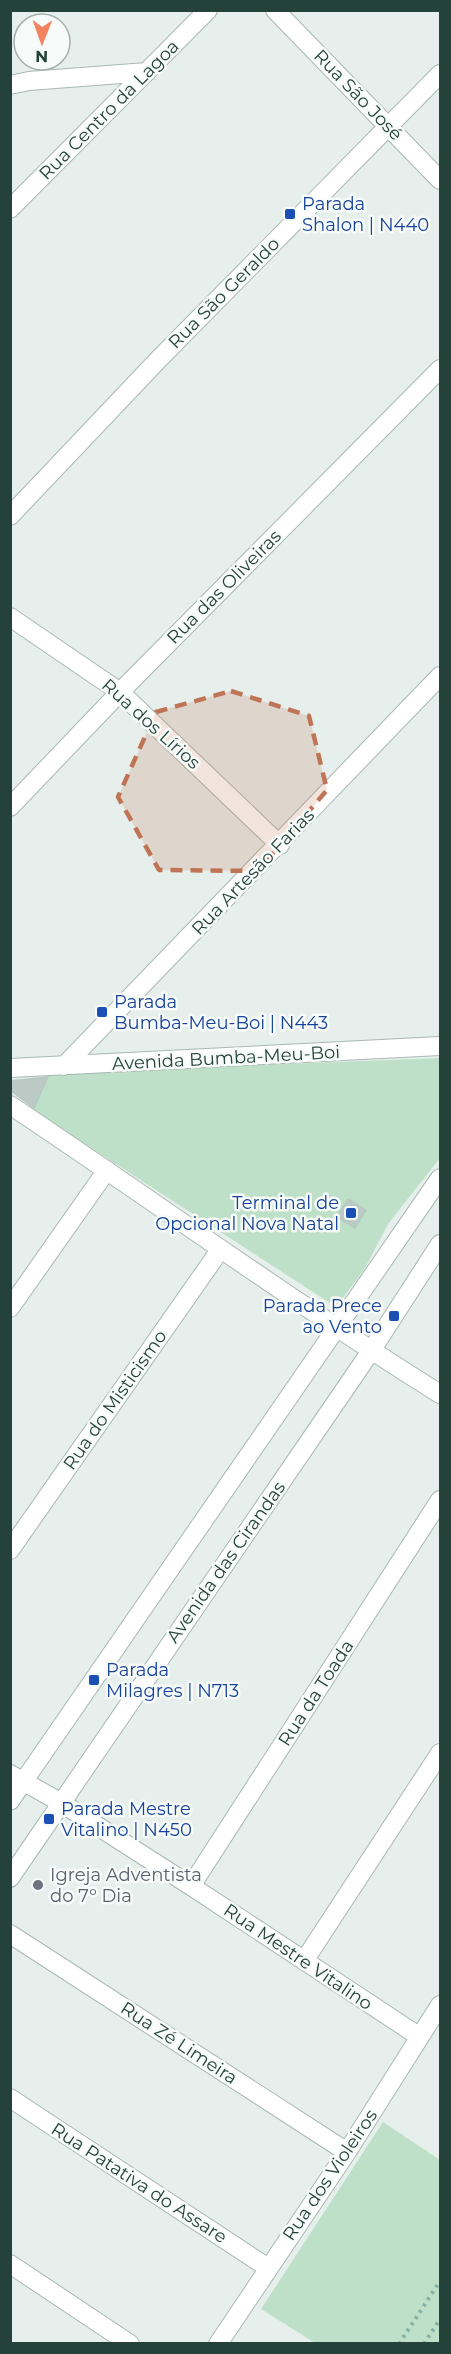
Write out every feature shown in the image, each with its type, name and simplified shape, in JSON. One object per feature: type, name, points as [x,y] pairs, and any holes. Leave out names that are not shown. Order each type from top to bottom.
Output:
[{"type":"street","name":"Rua Centro da Lagoa","points":[[10,209],[208,10]]},
{"type":"street","name":"Rua São José","points":[[275,10],[441,180]]},
{"type":"street","points":[[10,85],[29,81],[147,72]]},
{"type":"street","name":"Rua São Geraldo","points":[[10,516],[157,361],[441,74]]},
{"type":"street","name":"Rua das Oliveiras","points":[[10,807],[120,692],[441,369]]},
{"type":"street","name":"Rua dos Lírios","points":[[10,617],[120,692],[280,845]]},
{"type":"street","name":"Rua Artesão Farias","points":[[64,1066],[441,676]]},
{"type":"street","name":"Avenida Bumba-Meu-Boi","points":[[10,1068],[441,1046]]},
{"type":"street","points":[[10,1105],[220,1250],[371,1351],[441,1394]]},
{"type":"street","points":[[10,1308],[107,1170]]},
{"type":"street","points":[[10,1801],[17,1779],[338,1328],[441,1178]]},
{"type":"street","name":"Avenida das Cirandas","points":[[10,1878],[371,1351],[441,1244]]},
{"type":"street","name":"Rua do Misticismo","points":[[10,1550],[220,1250]]},
{"type":"street","name":"Rua da Toada","points":[[191,1886],[441,1500]]},
{"type":"street","points":[[304,1961],[441,1753]]},
{"type":"street","name":"Rua Mestre Vitalino","points":[[17,1779],[60,1802],[420,2037]]},
{"type":"street","name":"Rua Zé Limeira","points":[[10,1934],[347,2152]]},
{"type":"street","name":"Rua dos Violeiros","points":[[218,2343],[347,2152],[441,2005]]},
{"type":"street","name":"Rua Patativa do Assare","points":[[10,2098],[268,2268]]},
{"type":"street","points":[[10,2264],[130,2343]]},
{"type":"path","points":[[399,2343],[441,2281]]},
{"type":"path","points":[[435,2289],[441,2292]]},
{"type":"path","points":[[424,2343],[441,2319]]},
{"type":"highlighted area","points":[[231,691],[309,716],[327,790],[258,871],[159,870],[118,797],[156,712]]},
{"type":"green space","points":[[440,1058],[440,1158],[388,1224],[364,1270],[336,1307],[33,1110],[50,1073]]},
{"type":"green space","points":[[383,2122],[440,2160],[440,2343],[315,2343],[261,2309]]},
{"type":"building","points":[[48,1077],[34,1108],[10,1090],[10,1081]]},
{"type":"building","name":"Terminal de Opcional Nova Natal","points":[[348,1199],[366,1210],[355,1228],[337,1217]]},
{"type":"place","name":"Parada Shalon | N440","points":[[290,214]]},
{"type":"place","name":"Parada Bumba-Meu-Boi | N443","points":[[102,1012]]},
{"type":"place","name":"Terminal de Opcional Nova Natal","points":[[351,1213]]},
{"type":"place","name":"Parada Prece ao Vento","points":[[394,1316]]},
{"type":"place","name":"Parada Milagres | N713","points":[[94,1680]]},
{"type":"place","name":"Parada Mestre Vitalino | N450","points":[[49,1819]]},
{"type":"place","name":"Igreja Adventista do 7º Dia","points":[[38,1885]]}]
